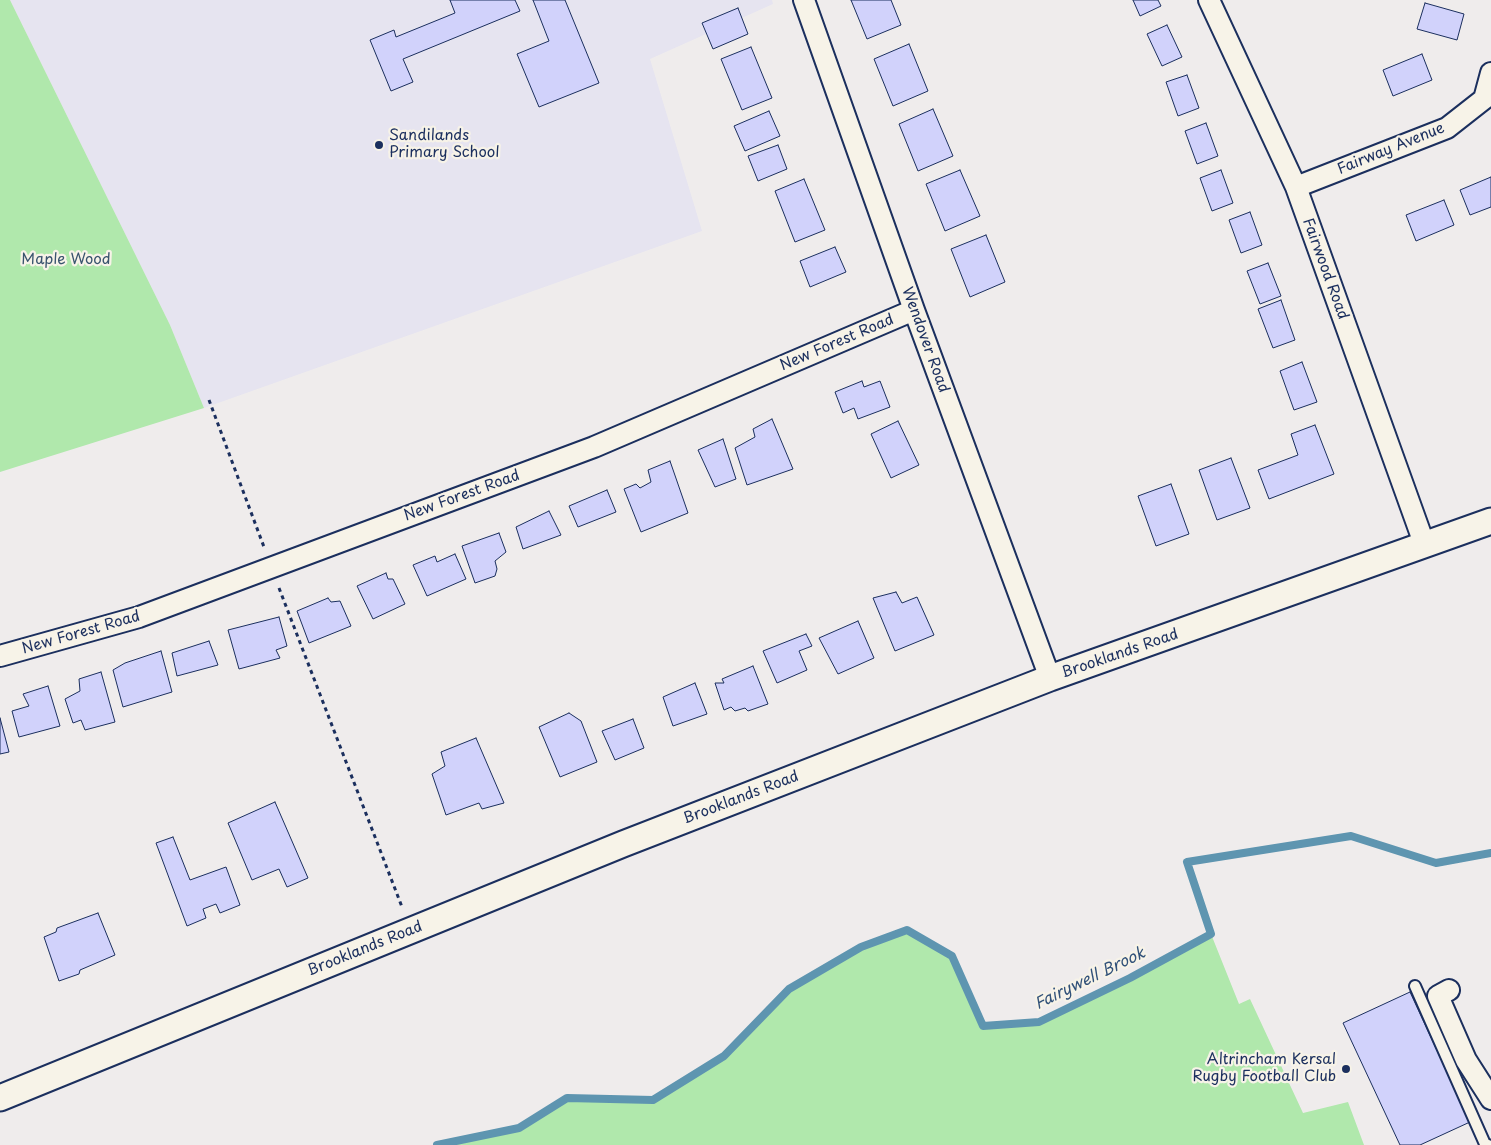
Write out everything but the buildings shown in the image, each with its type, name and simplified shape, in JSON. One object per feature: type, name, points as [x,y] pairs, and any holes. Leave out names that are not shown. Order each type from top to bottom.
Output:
[{"type":"street","name":"Wendover Road","points":[[804,0],[914,310],[1050,678]]},
{"type":"street","name":"Fairwood Road","points":[[1209,0],[1296,187],[1425,546]]},
{"type":"street","name":"Fairway Avenue","points":[[1296,187],[1447,128],[1484,100],[1491,73]]},
{"type":"street","name":"New Forest Road","points":[[0,656],[139,617],[594,447],[914,310]]},
{"type":"street","name":"Brooklands Road","points":[[0,1098],[623,844],[1050,678],[1491,521]]},
{"type":"street","points":[[1449,990],[1438,996],[1466,1060],[1491,1099]]},
{"type":"lane","points":[[1416,986],[1485,1144],[1488,1145]]},
{"type":"path","points":[[208,400],[411,930]]},
{"type":"shaded area","name":"Sandilands Primary School","points":[[10,0],[772,0],[773,4],[650,59],[702,231],[204,408],[170,325]]},
{"type":"green space","name":"Maple Wood","points":[[0,0],[10,0],[170,325],[204,408],[0,472]]},
{"type":"green space","points":[[907,930],[952,956],[983,1026],[1039,1022],[1130,978],[1211,934],[1239,1004],[1250,999],[1303,1113],[1348,1102],[1364,1145],[437,1145],[519,1128],[567,1098],[653,1100],[724,1056],[789,989],[861,947]]},
{"type":"waterway","name":"Fairywell Brook","points":[[437,1145],[519,1128],[567,1098],[653,1100],[724,1056],[789,989],[861,947],[907,930],[952,956],[983,1026],[1039,1022],[1130,978],[1211,934],[1187,862],[1351,836],[1436,863],[1491,853]]},
{"type":"place","name":"Sandilands Primary School","points":[[379,145]]},
{"type":"place","name":"Altrincham Kersal Rugby Football Club","points":[[1346,1069]]}]
